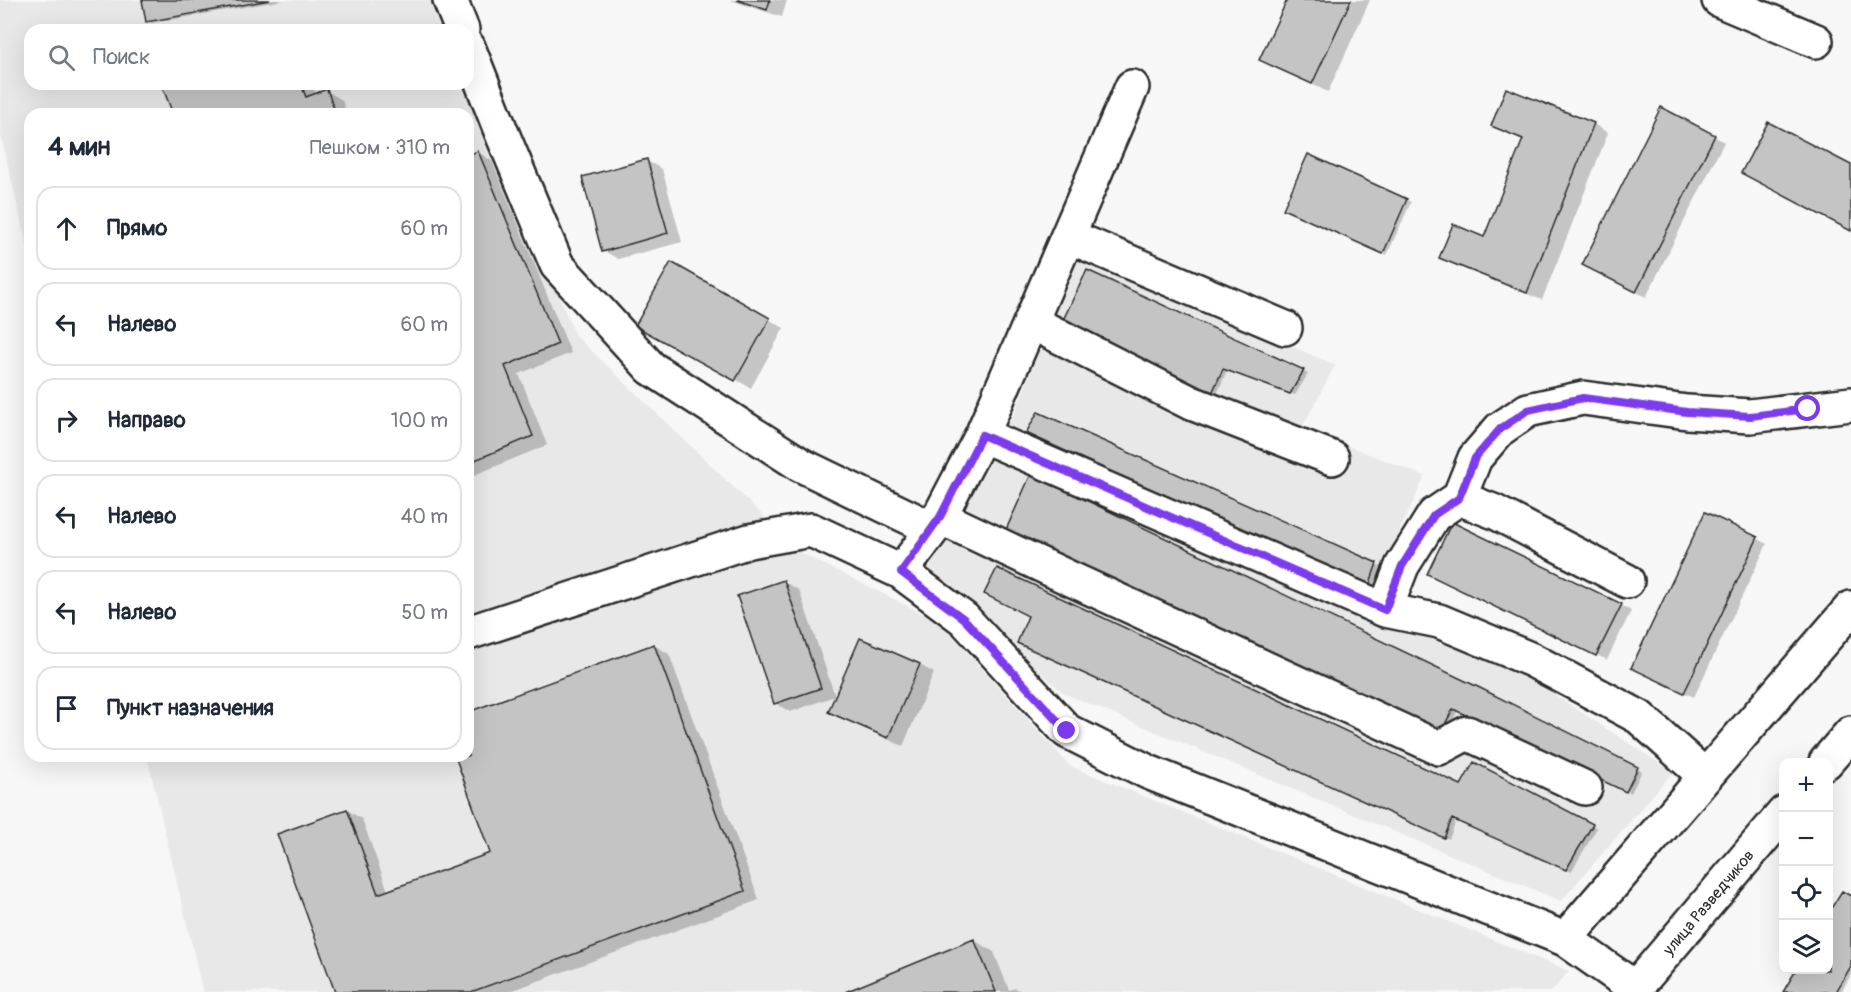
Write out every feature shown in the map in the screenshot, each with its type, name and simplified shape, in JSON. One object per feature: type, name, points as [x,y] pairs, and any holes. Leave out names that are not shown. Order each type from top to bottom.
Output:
[{"type":"street","points":[[450,0],[460,24]]},
{"type":"street","points":[[1719,0],[1816,41]]},
{"type":"street","points":[[474,62],[558,265],[651,368],[801,465],[1080,583],[1439,748],[1467,733],[1586,788]]},
{"type":"street","points":[[901,572],[937,523],[982,435],[1132,87]]},
{"type":"street","points":[[1068,236],[1285,328]]},
{"type":"street","points":[[1031,322],[1189,402],[1332,458]]},
{"type":"street","points":[[1385,610],[1402,566],[1434,515],[1459,498],[1475,458],[1500,429],[1528,410],[1583,398],[1687,412],[1750,416],[1851,404]]},
{"type":"street","points":[[982,435],[1385,610],[1439,621],[1532,660],[1639,717],[1705,776]]},
{"type":"street","points":[[1459,498],[1495,512],[1627,581]]},
{"type":"street","points":[[474,631],[749,541],[811,530],[901,572],[964,619],[1067,731],[1148,772],[1565,939],[1633,990]]},
{"type":"street","points":[[1565,939],[1851,608]]},
{"type":"street","points":[[1829,758],[1851,733]]},
{"type":"street","name":"улица Разведчиков","points":[[1633,990],[1779,819]]},
{"type":"shaded area","points":[[0,0],[436,0],[446,24],[24,24],[24,90],[473,90],[575,335],[803,554],[940,622],[1070,766],[1569,971],[1551,992],[203,992],[148,762],[474,762],[474,108],[24,108],[24,233],[0,132]]},
{"type":"shaded area","points":[[1077,254],[1335,365],[1302,428],[1425,476],[1395,541],[1369,618],[1510,666],[1673,772],[1561,901],[1065,694],[928,571],[1016,410]]},
{"type":"building","points":[[142,0],[270,0],[146,22]]},
{"type":"building","points":[[737,0],[770,0],[767,10]]},
{"type":"building","points":[[1287,0],[1351,0],[1312,84],[1259,60]]},
{"type":"building","points":[[1506,88],[1594,123],[1527,293],[1439,258],[1453,224],[1484,237],[1523,139],[1491,126]]},
{"type":"building","points":[[164,90],[303,90],[306,97],[327,90],[334,108],[171,108]]},
{"type":"building","points":[[1661,107],[1715,135],[1636,292],[1582,265]]},
{"type":"building","points":[[1768,122],[1851,165],[1851,231],[1741,173]]},
{"type":"building","points":[[478,151],[558,344],[505,366],[533,436],[474,461],[474,153]]},
{"type":"building","points":[[1308,154],[1407,199],[1383,254],[1283,209]]},
{"type":"building","points":[[647,159],[668,233],[602,252],[582,177]]},
{"type":"building","points":[[671,262],[770,318],[735,381],[635,326]]},
{"type":"building","points":[[1087,270],[1304,370],[1290,394],[1223,369],[1212,393],[1063,320]]},
{"type":"building","points":[[1038,412],[1377,563],[1368,589],[1026,433]]},
{"type":"building","points":[[1031,474],[1476,686],[1638,767],[1626,792],[1453,709],[1441,732],[1005,532]]},
{"type":"building","points":[[1705,512],[1758,537],[1684,693],[1631,668]]},
{"type":"building","points":[[1452,522],[1622,604],[1596,656],[1427,574]]},
{"type":"building","points":[[997,568],[1461,785],[1474,762],[1593,824],[1566,870],[1452,819],[1444,838],[1017,643],[1028,616],[984,594]]},
{"type":"building","points":[[784,580],[821,688],[774,704],[737,596]]},
{"type":"building","points":[[860,638],[920,664],[888,738],[828,712]]},
{"type":"building","points":[[654,644],[745,891],[471,992],[335,992],[277,834],[347,809],[378,894],[490,853],[457,762],[474,762],[474,710]]},
{"type":"building","points":[[1842,891],[1851,896],[1851,966],[1836,992],[1783,992],[1794,974],[1833,974],[1833,905]]},
{"type":"building","points":[[974,939],[996,992],[845,992]]},
{"type":"route","points":[[1067,731],[964,619],[901,572],[933,529],[982,435],[1385,610],[1402,566],[1434,515],[1459,498],[1475,458],[1500,429],[1528,410],[1583,398],[1687,412],[1750,416],[1808,409]]}]
